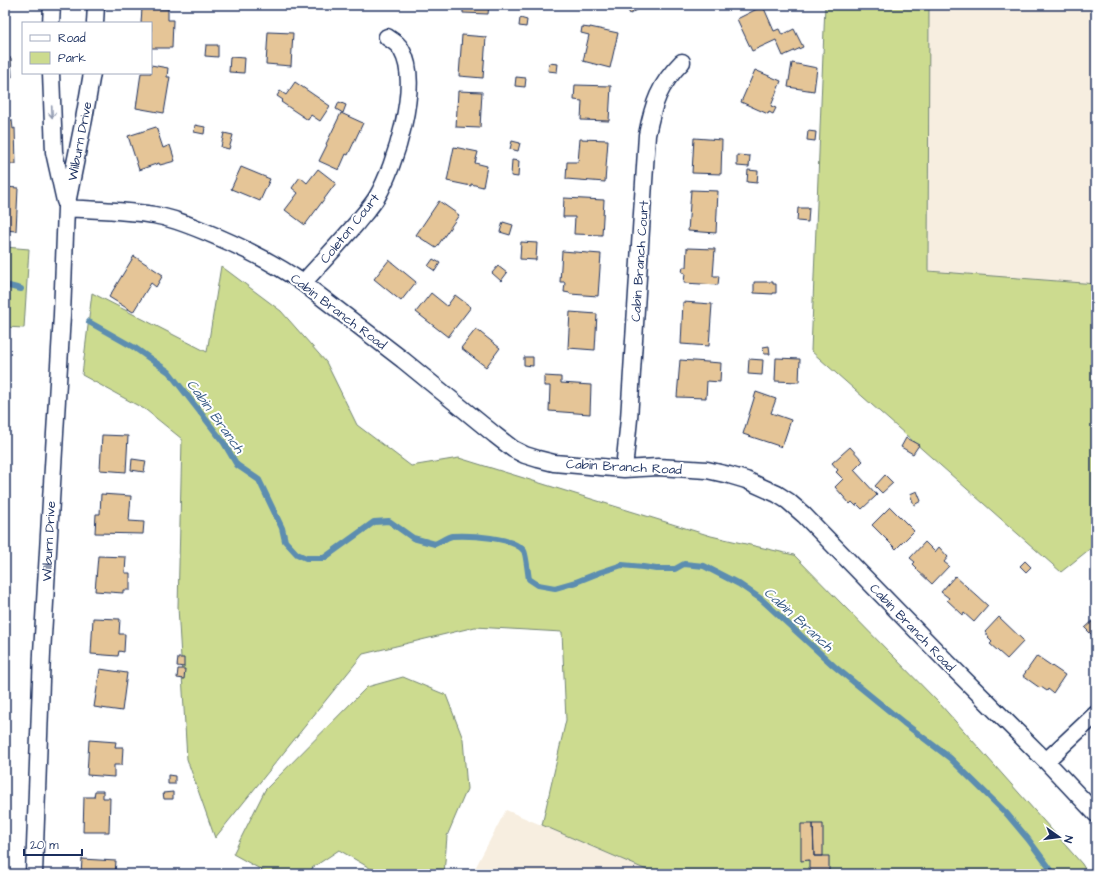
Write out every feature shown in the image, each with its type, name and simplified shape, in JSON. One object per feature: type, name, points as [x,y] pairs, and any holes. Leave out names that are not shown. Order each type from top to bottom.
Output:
[{"type":"street","points":[[51,22],[52,5]]},
{"type":"street","points":[[95,22],[96,5]]},
{"type":"street","name":"Coleton Court","points":[[303,283],[369,208],[376,198],[396,154],[404,120],[409,87],[408,72],[406,59],[402,51],[396,43],[387,37]]},
{"type":"street","name":"Cabin Branch Court","points":[[624,469],[629,419],[647,135],[652,112],[660,92],[671,73],[682,62]]},
{"type":"street","name":"Wilburn Drive","points":[[51,74],[54,152],[66,208]]},
{"type":"street","name":"Wilburn Drive","points":[[34,874],[42,653],[62,315],[66,208],[92,74]]},
{"type":"street","name":"Cabin Branch Road","points":[[66,208],[133,212],[171,219],[254,253],[286,271],[303,283],[403,360],[495,435],[525,455],[538,460],[624,469],[658,467],[706,470],[746,480],[777,494],[788,501],[804,515],[1046,761],[1096,814]]},
{"type":"street","points":[[1046,761],[1096,714]]},
{"type":"shaded area","points":[[929,5],[1096,5],[1096,284],[928,271]]},
{"type":"shaded area","points":[[506,810],[656,874],[472,874]]},
{"type":"green space","points":[[825,5],[929,5],[928,271],[1096,284],[1096,544],[1061,572],[811,351]]},
{"type":"green space","points":[[5,247],[29,249],[24,328],[5,327]]},
{"type":"green space","points":[[221,266],[281,311],[326,362],[357,425],[411,466],[459,458],[711,536],[794,555],[940,704],[1082,864],[1088,874],[656,874],[542,825],[566,720],[562,632],[475,627],[363,654],[215,838],[187,759],[178,607],[182,439],[146,410],[82,375],[92,293],[207,352]]},
{"type":"green space","points":[[403,677],[446,695],[463,739],[467,789],[447,836],[444,874],[380,874],[339,850],[312,868],[311,874],[269,874],[233,854],[265,790],[367,687]]},
{"type":"building","points":[[5,5],[8,5],[6,34],[5,34]]},
{"type":"building","points":[[271,5],[295,5],[294,8],[270,7]]},
{"type":"building","points":[[463,5],[489,5],[488,14],[463,13]]},
{"type":"building","points":[[625,5],[646,5],[630,14]]},
{"type":"building","points":[[763,6],[774,31],[779,29],[782,35],[794,29],[803,47],[783,56],[776,40],[752,51],[737,19]]},
{"type":"building","points":[[142,8],[168,9],[168,20],[173,20],[172,48],[152,48],[152,22],[141,22]]},
{"type":"building","points":[[520,18],[527,20],[526,27],[519,26]]},
{"type":"building","points":[[582,27],[590,27],[618,33],[610,68],[583,61],[589,35],[581,33]]},
{"type":"building","points":[[268,32],[293,33],[291,66],[266,64]]},
{"type":"building","points":[[462,35],[486,37],[483,78],[459,76]]},
{"type":"building","points":[[206,45],[218,45],[218,57],[205,56]]},
{"type":"building","points":[[230,57],[245,58],[244,73],[229,72]]},
{"type":"building","points":[[5,58],[11,58],[12,77],[8,77],[9,97],[5,97]]},
{"type":"building","points":[[549,63],[558,64],[557,72],[548,71]]},
{"type":"building","points":[[792,63],[817,68],[814,91],[788,87]]},
{"type":"building","points":[[152,65],[168,68],[167,77],[170,77],[164,113],[136,108],[141,74],[152,74]]},
{"type":"building","points":[[755,70],[781,81],[771,106],[776,108],[773,114],[769,112],[768,114],[741,102]]},
{"type":"building","points":[[516,77],[526,78],[525,87],[515,86]]},
{"type":"building","points":[[295,82],[330,106],[320,121],[311,115],[308,120],[281,102],[283,100],[277,96],[280,91],[286,95]]},
{"type":"building","points":[[575,85],[611,86],[609,121],[581,120],[582,101],[574,100]]},
{"type":"building","points":[[458,91],[482,92],[480,128],[456,127]]},
{"type":"building","points":[[339,102],[346,105],[343,113],[336,109]]},
{"type":"building","points":[[341,113],[363,123],[339,170],[319,161]]},
{"type":"building","points":[[5,120],[12,120],[13,129],[15,128],[16,164],[5,164]]},
{"type":"building","points":[[195,125],[205,127],[204,134],[194,132]]},
{"type":"building","points":[[156,127],[163,148],[170,145],[175,161],[160,165],[159,163],[139,170],[128,136]]},
{"type":"building","points":[[808,131],[816,132],[815,141],[807,140]]},
{"type":"building","points":[[224,133],[233,135],[229,149],[221,147]]},
{"type":"building","points":[[694,138],[722,140],[721,174],[692,173]]},
{"type":"building","points":[[580,139],[608,140],[605,182],[566,179],[567,162],[578,162]]},
{"type":"building","points":[[512,141],[520,143],[518,151],[510,149]]},
{"type":"building","points":[[454,147],[478,152],[475,163],[487,166],[483,187],[447,181]]},
{"type":"building","points":[[737,155],[750,156],[749,167],[737,166]]},
{"type":"building","points":[[512,160],[519,161],[518,177],[511,176]]},
{"type":"building","points":[[241,167],[270,179],[260,201],[231,189]]},
{"type":"building","points":[[318,169],[336,183],[305,225],[285,210],[298,193],[292,188],[300,177],[307,183]]},
{"type":"building","points":[[748,170],[758,171],[757,183],[747,182]]},
{"type":"building","points":[[5,187],[18,188],[16,231],[5,230]]},
{"type":"building","points":[[691,190],[718,191],[716,233],[688,231]]},
{"type":"building","points":[[564,198],[604,200],[602,235],[574,234],[575,217],[563,217]]},
{"type":"building","points":[[439,201],[459,215],[436,248],[416,235]]},
{"type":"building","points":[[798,208],[809,208],[808,222],[797,221]]},
{"type":"building","points":[[503,222],[513,225],[510,235],[500,232]]},
{"type":"building","points":[[521,242],[537,243],[536,260],[520,259]]},
{"type":"building","points":[[687,248],[715,249],[713,276],[719,276],[718,285],[684,283],[685,273],[682,272],[683,267],[686,267]]},
{"type":"building","points":[[562,251],[601,254],[598,296],[570,294],[564,292],[565,282],[560,282]]},
{"type":"building","points":[[134,256],[163,275],[156,287],[151,283],[133,312],[109,297]]},
{"type":"building","points":[[433,259],[440,263],[435,271],[428,266]]},
{"type":"building","points":[[389,260],[416,282],[401,301],[374,279]]},
{"type":"building","points":[[498,266],[507,273],[501,281],[492,273]]},
{"type":"building","points":[[754,282],[773,282],[773,284],[776,284],[776,293],[754,293]]},
{"type":"building","points":[[431,293],[447,306],[455,295],[471,307],[448,337],[416,312]]},
{"type":"building","points":[[683,302],[712,304],[709,346],[681,344]]},
{"type":"building","points":[[570,312],[597,314],[595,350],[568,348]]},
{"type":"building","points":[[476,329],[500,348],[486,367],[461,348]]},
{"type":"building","points":[[769,346],[770,354],[764,354],[763,347]]},
{"type":"building","points":[[524,357],[533,357],[533,366],[524,365]]},
{"type":"building","points":[[776,358],[800,359],[799,382],[775,381]]},
{"type":"building","points":[[749,359],[763,360],[762,375],[748,374]]},
{"type":"building","points":[[680,360],[721,363],[720,382],[707,381],[706,398],[677,397]]},
{"type":"building","points":[[544,376],[561,377],[561,383],[591,385],[590,414],[549,411],[550,386],[544,386]]},
{"type":"building","points":[[756,392],[776,399],[771,413],[791,420],[782,447],[743,434]]},
{"type":"building","points":[[5,410],[9,410],[7,430],[5,430]]},
{"type":"building","points":[[102,435],[128,436],[126,472],[100,470]]},
{"type":"building","points":[[906,438],[919,445],[913,454],[901,447]]},
{"type":"building","points":[[850,447],[863,461],[854,470],[877,495],[862,509],[857,504],[856,506],[852,502],[850,504],[835,487],[843,479],[836,472],[838,470],[832,463]]},
{"type":"building","points":[[132,459],[146,461],[144,472],[131,470]]},
{"type":"building","points":[[885,475],[893,483],[882,493],[875,486]]},
{"type":"building","points":[[917,491],[921,501],[914,505],[910,494]]},
{"type":"building","points":[[101,494],[131,496],[129,521],[144,522],[143,534],[95,533],[96,514],[100,514]]},
{"type":"building","points":[[890,507],[914,531],[896,549],[872,525]]},
{"type":"building","points":[[925,542],[935,552],[939,547],[948,557],[944,562],[949,566],[932,584],[916,569],[917,568],[913,564],[915,562],[910,558]]},
{"type":"building","points":[[98,556],[126,557],[125,573],[130,573],[130,590],[123,590],[123,593],[95,591]]},
{"type":"building","points":[[1025,561],[1031,567],[1026,572],[1020,566]]},
{"type":"building","points":[[955,576],[988,606],[974,622],[964,613],[963,615],[947,600],[949,598],[941,592]]},
{"type":"building","points":[[999,617],[1024,641],[1007,659],[990,644],[992,642],[985,632]]},
{"type":"building","points":[[93,618],[120,619],[119,634],[125,634],[124,652],[119,651],[118,656],[91,654]]},
{"type":"building","points":[[1096,618],[1096,639],[1085,628]]},
{"type":"building","points":[[1037,656],[1065,675],[1053,693],[1048,689],[1047,691],[1041,687],[1040,688],[1023,676]]},
{"type":"building","points":[[178,658],[184,658],[184,667],[177,666]]},
{"type":"building","points":[[100,669],[127,673],[122,711],[94,707]]},
{"type":"building","points":[[178,669],[185,669],[184,679],[177,678]]},
{"type":"building","points":[[89,740],[116,742],[115,747],[123,747],[122,765],[114,765],[114,777],[87,775]]},
{"type":"building","points":[[168,775],[175,776],[175,784],[168,784]]},
{"type":"building","points":[[95,791],[103,791],[103,798],[110,798],[109,832],[83,832],[84,797],[94,797]]},
{"type":"building","points":[[173,792],[173,799],[164,799],[163,793]]},
{"type":"building","points":[[801,824],[813,824],[814,856],[829,856],[829,874],[809,874],[809,860],[801,861]]},
{"type":"building","points":[[813,824],[823,824],[823,856],[814,856]]},
{"type":"building","points":[[82,859],[116,861],[115,874],[81,874]]},
{"type":"waterway","name":"Cabin Branch","points":[[5,285],[21,289]]},
{"type":"waterway","name":"Cabin Branch","points":[[89,322],[135,348],[169,372],[224,443],[237,465],[259,480],[282,528],[285,541],[297,554],[306,558],[324,558],[374,522],[389,521],[413,538],[435,544],[452,536],[460,536],[491,538],[519,546],[524,551],[529,579],[538,585],[555,588],[622,565],[656,569],[675,569],[684,564],[704,566],[739,584],[761,599],[834,666],[950,758],[1007,814],[1054,874]]}]
